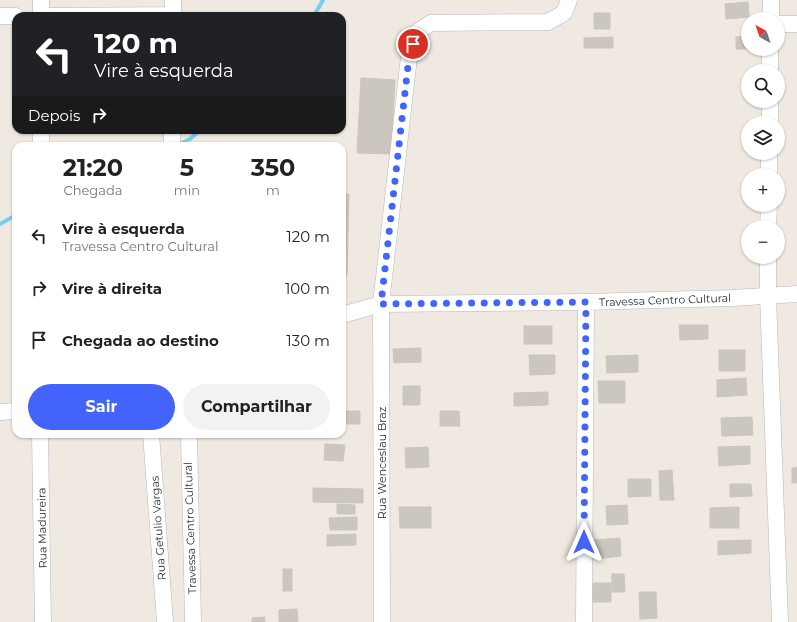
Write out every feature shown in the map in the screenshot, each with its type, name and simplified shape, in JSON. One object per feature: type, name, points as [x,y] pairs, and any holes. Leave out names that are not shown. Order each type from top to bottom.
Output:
[{"type":"street","points":[[41,0],[41,12]]},
{"type":"street","points":[[173,0],[173,12]]},
{"type":"street","name":"Rua Wenceslau Braz","points":[[382,622],[381,304],[409,57],[417,32],[431,23],[548,22],[564,13],[569,0]]},
{"type":"street","points":[[771,0],[771,12]]},
{"type":"street","points":[[0,16],[12,16]]},
{"type":"street","points":[[785,24],[797,24]]},
{"type":"street","points":[[768,264],[780,622]]},
{"type":"street","name":"Travessa Centro Cultural","points":[[346,314],[381,304],[586,302],[732,298],[797,294]]},
{"type":"street","points":[[584,622],[586,302]]},
{"type":"street","points":[[0,412],[12,411]]},
{"type":"street","name":"Rua Madureira","points":[[40,438],[43,622]]},
{"type":"street","name":"Rua Getulio Vargas","points":[[151,438],[165,622]]},
{"type":"street","name":"Travessa Centro Cultural","points":[[188,438],[193,622]]},
{"type":"building","points":[[748,2],[749,12],[741,12],[741,18],[726,19],[725,4]]},
{"type":"building","points":[[594,13],[610,13],[610,29],[594,29]]},
{"type":"building","points":[[613,37],[613,48],[584,48],[584,38]]},
{"type":"building","points":[[736,37],[741,37],[741,49],[736,49]]},
{"type":"building","points":[[361,78],[395,80],[391,154],[357,153]]},
{"type":"building","points":[[346,194],[349,194],[347,275]]},
{"type":"building","points":[[679,325],[708,325],[708,339],[680,340]]},
{"type":"building","points":[[524,326],[552,326],[552,344],[524,344]]},
{"type":"building","points":[[421,348],[421,362],[394,363],[393,349]]},
{"type":"building","points":[[719,350],[745,350],[745,371],[719,371]]},
{"type":"building","points":[[529,355],[555,355],[555,374],[530,375]]},
{"type":"building","points":[[638,355],[638,372],[607,373],[606,356]]},
{"type":"building","points":[[746,378],[747,395],[717,397],[717,380]]},
{"type":"building","points":[[598,381],[625,381],[625,403],[599,403]]},
{"type":"building","points":[[403,386],[420,386],[420,405],[403,405]]},
{"type":"building","points":[[548,392],[548,405],[514,406],[514,393]]},
{"type":"building","points":[[346,411],[360,411],[360,424],[346,424]]},
{"type":"building","points":[[440,411],[459,411],[460,426],[440,426]]},
{"type":"building","points":[[752,417],[753,435],[722,436],[721,418]]},
{"type":"building","points":[[325,444],[345,445],[343,461],[324,460]]},
{"type":"building","points":[[750,446],[750,464],[719,466],[718,447]]},
{"type":"building","points":[[428,447],[429,467],[406,468],[405,448]]},
{"type":"building","points":[[797,467],[797,483],[792,483],[792,468]]},
{"type":"building","points":[[672,470],[674,500],[660,500],[659,471]]},
{"type":"building","points":[[628,479],[651,479],[651,496],[628,497]]},
{"type":"building","points":[[730,484],[751,484],[752,496],[730,497]]},
{"type":"building","points":[[313,488],[363,489],[363,503],[313,502]]},
{"type":"building","points":[[337,504],[355,505],[355,514],[337,514]]},
{"type":"building","points":[[627,505],[628,524],[607,525],[606,506]]},
{"type":"building","points":[[399,507],[431,507],[431,528],[400,528]]},
{"type":"building","points":[[739,507],[739,528],[710,528],[710,508]]},
{"type":"building","points":[[357,517],[357,530],[330,530],[329,518]]},
{"type":"building","points":[[356,534],[356,545],[327,546],[327,535]]},
{"type":"building","points":[[620,538],[621,556],[596,559],[594,540]]},
{"type":"building","points":[[751,540],[751,553],[718,555],[718,541]]},
{"type":"building","points":[[283,569],[292,569],[292,591],[283,591]]},
{"type":"building","points":[[612,574],[624,574],[625,592],[612,592]]},
{"type":"building","points":[[591,583],[611,583],[611,602],[590,602]]},
{"type":"building","points":[[639,592],[656,592],[657,618],[640,619]]},
{"type":"building","points":[[297,609],[298,622],[279,622],[279,610]]},
{"type":"building","points":[[265,617],[265,622],[252,622],[252,618]]},
{"type":"waterway","points":[[316,12],[323,0]]},
{"type":"waterway","points":[[184,142],[196,134]]},
{"type":"waterway","points":[[0,224],[12,217]]},
{"type":"route","points":[[413,44],[409,57],[381,304],[586,302],[584,542]]}]
